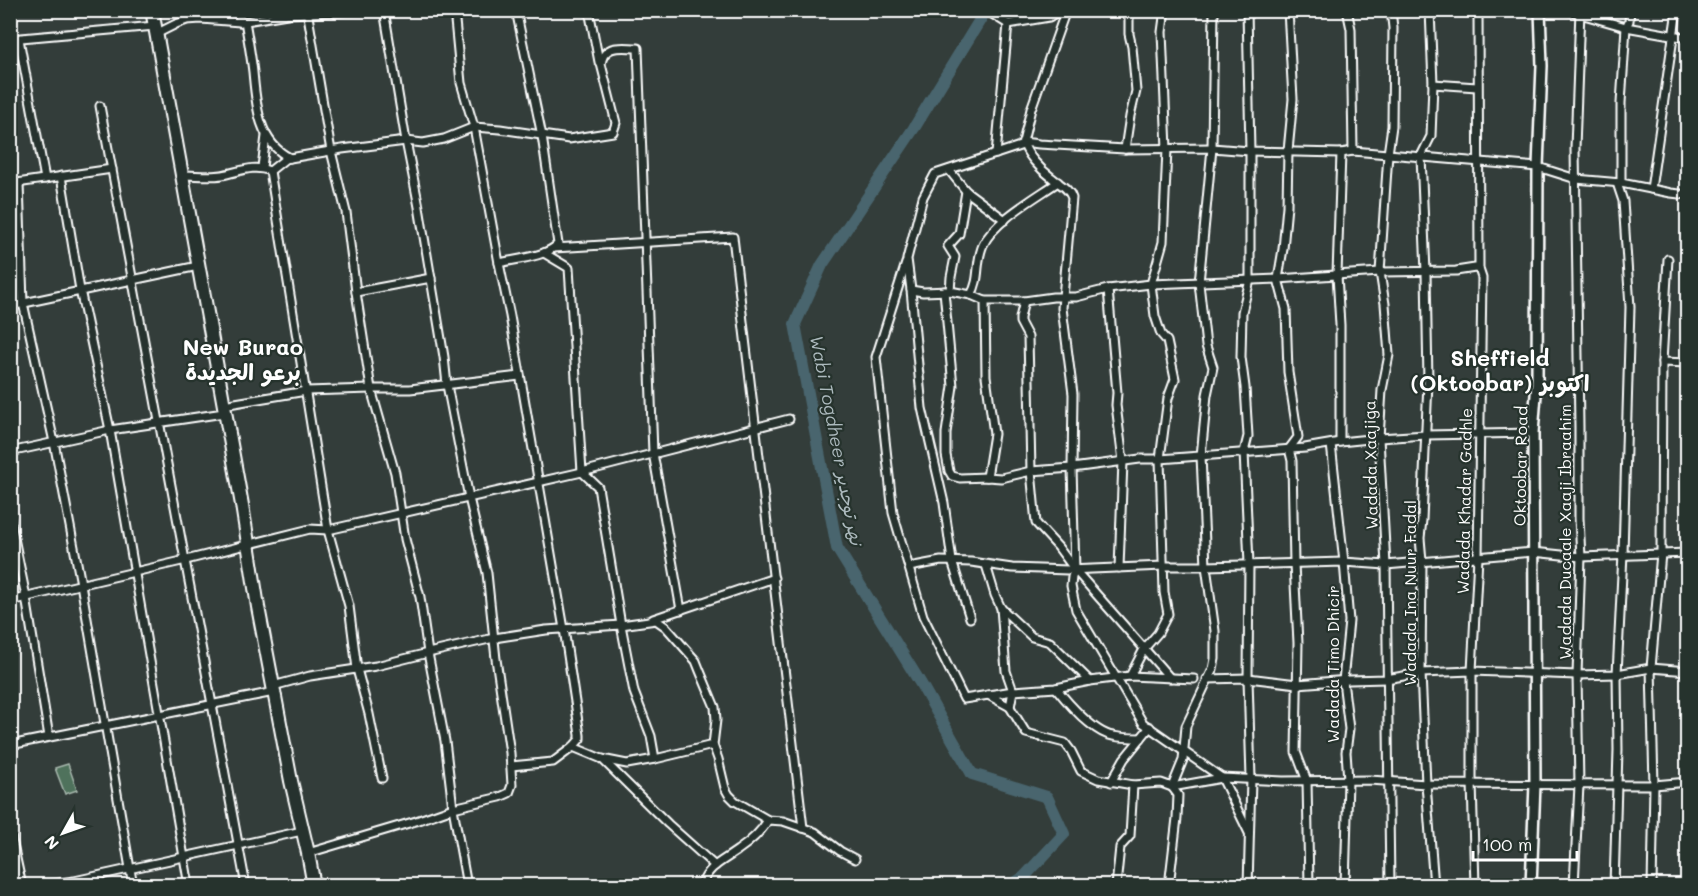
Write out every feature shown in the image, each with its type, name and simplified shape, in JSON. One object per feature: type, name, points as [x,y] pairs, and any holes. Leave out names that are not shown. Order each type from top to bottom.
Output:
[{"type":"highway","points":[[152,10],[273,689],[314,885]]},
{"type":"street","points":[[239,10],[243,21],[256,107],[266,136],[276,149],[290,158]]},
{"type":"street","points":[[10,39],[155,30],[187,20],[243,21],[307,12],[383,10],[419,207],[447,385],[469,498],[488,573],[512,785],[508,793],[500,797],[453,808],[425,819],[308,853]]},
{"type":"street","points":[[454,10],[461,83],[474,127],[510,316],[580,735],[580,739],[573,747],[553,762],[511,766]]},
{"type":"street","points":[[499,263],[544,253],[558,244],[542,136],[516,10]]},
{"type":"street","points":[[589,10],[613,132]]},
{"type":"street","points":[[986,10],[1008,24],[1048,17],[1060,10]]},
{"type":"street","points":[[1066,10],[1030,109],[1023,144],[1049,177],[1070,191],[1072,198],[1072,218],[1062,308],[1073,394],[1072,468],[1075,570],[1071,586],[1076,610],[1143,723],[1222,778],[1250,837]]},
{"type":"street","points":[[1125,149],[1136,91],[1129,34],[1129,10]]},
{"type":"street","points":[[1130,676],[1144,649],[1158,633],[1168,614],[1164,592],[1160,459],[1168,398],[1175,379],[1167,341],[1161,334],[1155,316],[1151,284],[1163,242],[1167,149],[1162,32],[1165,10]]},
{"type":"street","points":[[1172,787],[1182,760],[1186,726],[1213,669],[1215,659],[1215,631],[1206,566],[1201,456],[1207,395],[1213,367],[1206,346],[1199,283],[1212,148],[1214,10]]},
{"type":"street","points":[[1247,10],[1250,280],[1242,312],[1241,357],[1248,436],[1244,452],[1249,564],[1248,678],[1251,779],[1248,885]]},
{"type":"street","points":[[1288,10],[1293,99],[1288,152],[1287,206],[1278,279],[1286,309],[1288,372],[1298,437],[1289,449]]},
{"type":"street","points":[[1347,10],[1351,29],[1353,151]]},
{"type":"street","name":"Wadada Xaajiga","points":[[1390,885],[1386,565],[1379,438],[1382,390],[1389,354],[1380,272],[1392,126],[1393,28],[1391,10]]},
{"type":"street","points":[[1421,156],[1431,136],[1433,84],[1430,10]]},
{"type":"street","name":"Wadada Khadar Gadhle","points":[[1475,885],[1472,671],[1478,557],[1482,279],[1479,269],[1478,10]]},
{"type":"street","name":"Oktoobar Road","points":[[1531,885],[1534,784],[1533,433],[1537,382],[1538,167],[1542,66],[1540,10]]},
{"type":"street","points":[[1566,10],[1580,12],[1626,27],[1688,38]]},
{"type":"street","points":[[1614,885],[1617,674],[1630,306],[1623,201],[1619,183],[1621,103],[1626,27],[1630,10]]},
{"type":"street","points":[[1651,189],[1677,10]]},
{"type":"street","points":[[307,12],[331,151],[346,212],[371,388],[395,474],[405,539],[420,597],[467,885]]},
{"type":"street","name":"Wadada Ducaale Xaaji Ibraahim","points":[[1574,885],[1579,785],[1577,675],[1581,557],[1575,148],[1580,12]]},
{"type":"street","points":[[996,154],[1008,24]]},
{"type":"street","points":[[19,39],[45,178]]},
{"type":"street","points":[[613,132],[616,123],[601,64],[602,57],[613,48],[638,48],[653,453],[681,610]]},
{"type":"street","points":[[1433,84],[1478,87]]},
{"type":"street","points":[[100,106],[246,885]]},
{"type":"street","points":[[270,171],[285,159],[406,141],[423,143],[444,139],[474,127],[569,139],[613,132]]},
{"type":"street","points":[[262,167],[266,136]]},
{"type":"street","points":[[1194,679],[1130,676],[964,699],[923,616],[893,513],[876,357],[907,260],[923,197],[935,174],[1023,144],[1125,149],[1177,147],[1288,152],[1341,153],[1353,151],[1538,167],[1576,179],[1619,183],[1688,195]]},
{"type":"street","points":[[1341,153],[1337,275],[1340,325],[1341,442]]},
{"type":"street","name":"Wadada Ina Nuur Fadal","points":[[1421,156],[1428,382],[1420,538],[1422,561],[1421,673],[1434,885]]},
{"type":"street","points":[[182,175],[222,175],[242,169],[262,167],[270,171]]},
{"type":"street","points":[[112,169],[15,183],[23,303],[54,442],[81,584],[133,885]]},
{"type":"street","points":[[949,170],[966,191],[1005,220]]},
{"type":"street","points":[[270,171],[328,530],[349,606],[357,669],[382,778]]},
{"type":"street","points":[[61,176],[80,290],[110,430],[189,885]]},
{"type":"street","points":[[971,295],[977,285],[978,261],[982,247],[990,232],[1058,182]]},
{"type":"street","points":[[966,191],[959,234],[948,246],[955,257],[947,291],[954,386],[946,434],[946,455],[952,476],[960,478],[1010,477],[1031,471],[1140,459],[1289,449],[1379,438],[1533,433]]},
{"type":"street","points":[[554,248],[733,237],[803,828]]},
{"type":"street","points":[[544,253],[569,268],[582,471],[598,487],[634,692],[651,736],[655,759]]},
{"type":"street","points":[[1652,885],[1654,785],[1651,668],[1661,553],[1662,362],[1668,259]]},
{"type":"street","points":[[907,260],[922,408],[944,503],[952,561],[970,618]]},
{"type":"street","points":[[10,306],[198,266]]},
{"type":"street","points":[[911,290],[947,291],[971,295],[985,301],[1024,301],[1053,297],[1064,298],[1108,289],[1151,284],[1479,269]]},
{"type":"street","points":[[356,292],[431,278]]},
{"type":"street","points":[[1108,289],[1117,393],[1116,405],[1123,461],[1119,568]]},
{"type":"street","points":[[985,301],[986,376],[994,434],[987,477]]},
{"type":"street","points":[[1024,301],[1020,322],[1028,337],[1031,471],[1036,523],[1170,678]]},
{"type":"street","points":[[1662,362],[1688,363]]},
{"type":"street","points":[[10,452],[306,391],[410,389],[520,376]]},
{"type":"street","points":[[10,600],[310,529],[328,530],[469,498],[789,419]]},
{"type":"street","name":"Wadada Timo Dhicir","points":[[1331,444],[1349,621],[1343,681],[1349,729],[1346,752],[1348,780],[1345,885]]},
{"type":"street","points":[[1289,449],[1292,460],[1298,643],[1296,752],[1307,781],[1309,885]]},
{"type":"street","points":[[10,518],[26,597],[49,737]]},
{"type":"street","points":[[909,567],[941,561],[986,566],[1075,570],[1344,562],[1386,565],[1533,552],[1581,557],[1688,553]]},
{"type":"street","points":[[986,566],[1001,608],[1006,671],[1013,691],[1010,707]]},
{"type":"street","points":[[10,745],[213,704],[273,689],[310,676],[376,666],[494,638],[621,626],[653,620],[774,578]]},
{"type":"street","points":[[1001,608],[1032,638],[1050,642],[1090,681]]},
{"type":"street","points":[[653,620],[666,627],[696,661],[715,707],[713,745],[729,795],[735,801],[768,820],[783,821],[816,831],[840,851],[855,859]]},
{"type":"street","points":[[1207,679],[1248,678],[1297,684],[1472,671],[1577,675],[1617,674],[1651,668],[1688,671]]},
{"type":"street","points":[[1056,688],[1072,709],[1100,730],[1111,736],[1141,738]]},
{"type":"street","points":[[988,695],[1010,707],[1026,733],[1065,743],[1081,771],[1098,779],[1133,785],[1161,783],[1172,787],[1222,778],[1283,781],[1348,780],[1579,785],[1654,785],[1688,782]]},
{"type":"street","points":[[1111,782],[1124,759],[1150,728]]},
{"type":"street","points":[[573,747],[602,759],[627,764],[713,745]]},
{"type":"street","points":[[602,759],[714,866]]},
{"type":"street","points":[[1116,885],[1120,847],[1130,836],[1133,785]]},
{"type":"street","points":[[1169,885],[1178,795],[1172,787]]},
{"type":"street","points":[[701,885],[714,866],[758,834],[768,820]]},
{"type":"street","points":[[10,831],[22,885]]},
{"type":"street","points":[[41,885],[74,881],[302,831]]},
{"type":"green space","points":[[68,764],[77,790],[65,794],[55,768]]},
{"type":"waterway","name":"Wabi Togdheer نهر توجدير","points":[[986,10],[914,128],[822,265],[795,324],[837,548],[921,684],[972,774],[1047,797],[1064,834],[1024,877],[1010,886]]},
{"type":"district","name":"New Burao برعو الجديدة","points":[[243,358]]},
{"type":"district","name":"Sheffield (Oktoobar) اكتوبر","points":[[1500,370]]}]
